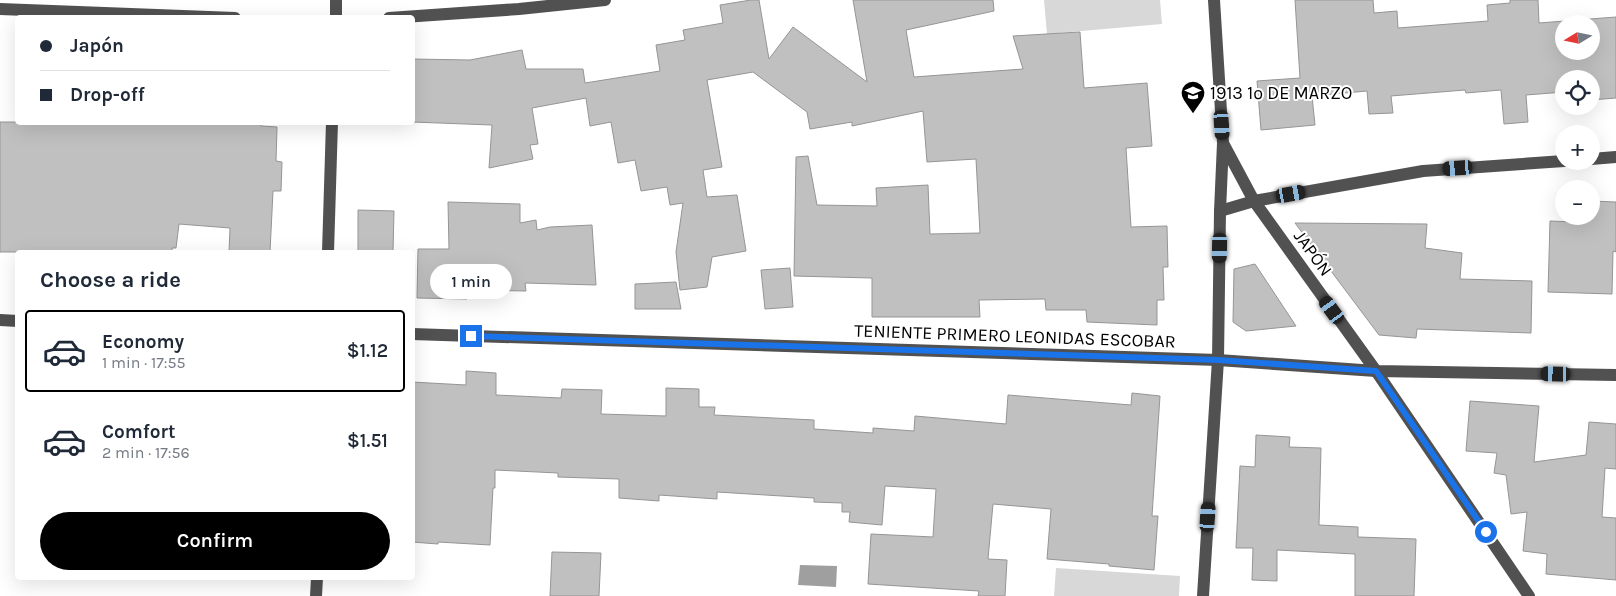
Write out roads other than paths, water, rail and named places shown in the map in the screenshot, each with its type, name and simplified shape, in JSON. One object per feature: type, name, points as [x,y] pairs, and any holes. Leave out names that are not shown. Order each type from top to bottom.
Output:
[{"type":"street","points":[[336,0],[336,15]]},
{"type":"street","points":[[415,16],[519,10],[605,0]]},
{"type":"street","name":"JAPÓN","points":[[1214,0],[1224,143],[1254,201],[1376,371],[1530,596]]},
{"type":"street","points":[[0,9],[23,5],[186,15]]},
{"type":"street","points":[[328,250],[332,125]]},
{"type":"street","points":[[1203,596],[1218,360],[1220,211],[1224,143]]},
{"type":"street","points":[[1600,158],[1616,157]]},
{"type":"street","points":[[1220,211],[1254,201],[1423,171],[1555,162]]},
{"type":"street","points":[[0,320],[15,321]]},
{"type":"street","name":"TENIENTE PRIMERO LEONIDAS ESCOBAR","points":[[415,334],[1218,360],[1376,371],[1616,375]]},
{"type":"street","points":[[316,596],[317,580]]},
{"type":"place","name":"1913 1º DE MARZO","points":[[1193,114]]}]
